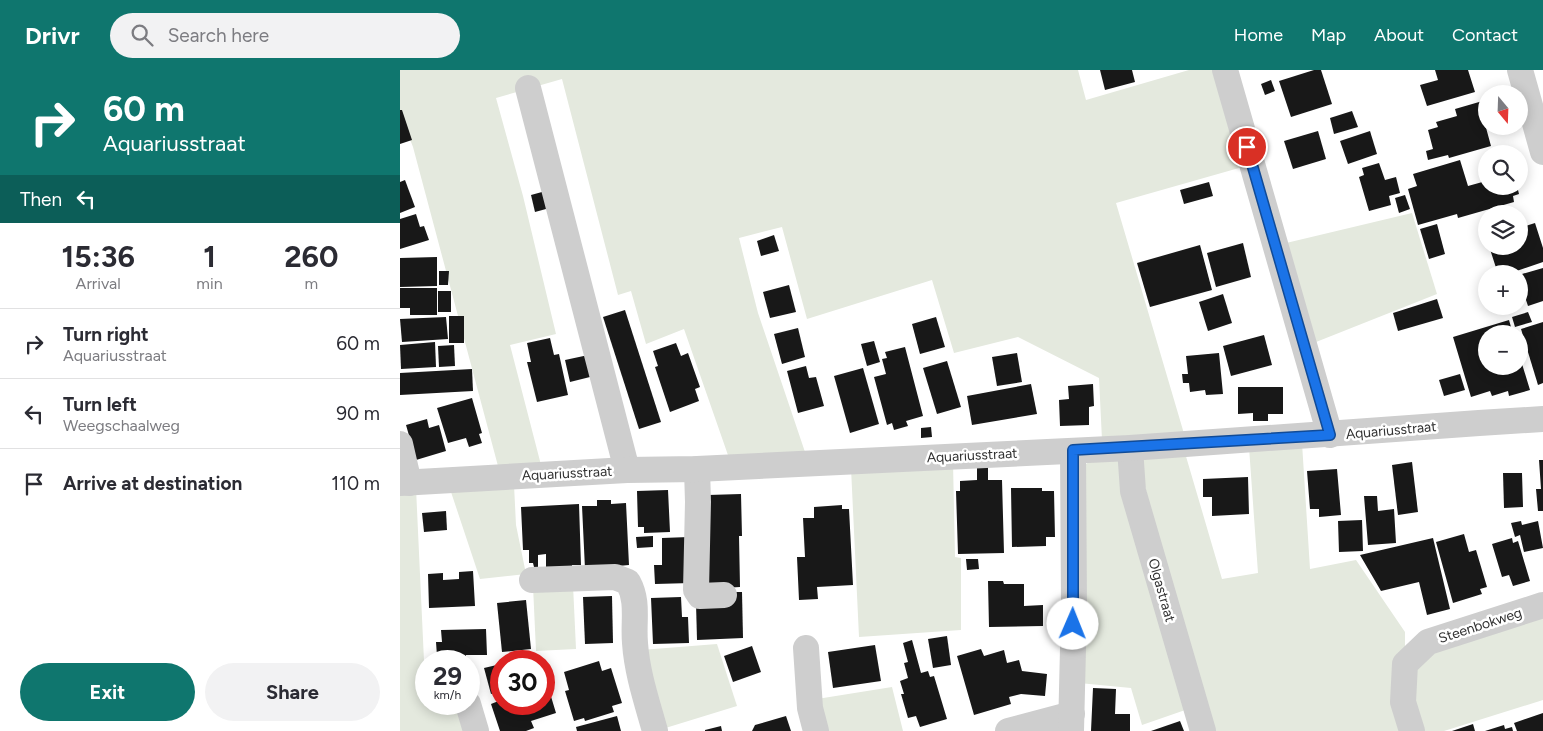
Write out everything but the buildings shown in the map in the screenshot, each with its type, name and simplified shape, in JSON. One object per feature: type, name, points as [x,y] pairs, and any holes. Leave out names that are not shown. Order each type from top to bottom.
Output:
[{"type":"street","points":[[1224,70],[1330,435]]},
{"type":"street","points":[[1520,70],[1543,152]]},
{"type":"street","points":[[528,88],[627,470]]},
{"type":"street","name":"Aquariusstraat","points":[[404,483],[627,470],[1130,448],[1543,419]]},
{"type":"street","points":[[400,444],[404,483]]},
{"type":"street","name":"Olgastraat","points":[[1130,448],[1134,491],[1203,731]]},
{"type":"street","points":[[1008,731],[1071,722],[1074,607],[1073,450]]},
{"type":"street","points":[[697,468],[696,590],[700,596],[724,595]]},
{"type":"street","points":[[532,580],[615,577],[628,582],[634,593],[635,643],[642,685],[655,731]]},
{"type":"street","name":"Steenbokweg","points":[[1412,731],[1403,702],[1405,664],[1416,653],[1428,642],[1543,606]]},
{"type":"street","points":[[806,648],[810,708],[816,731]]},
{"type":"street","points":[[471,715],[476,731]]},
{"type":"shaded area","points":[[400,70],[1078,70],[1086,100],[1189,70],[1219,70],[1246,166],[1116,203],[1185,437],[1102,440],[1099,378],[1018,337],[954,353],[932,280],[807,319],[782,227],[739,238],[758,313],[806,455],[729,458],[684,329],[646,344],[631,291],[618,295],[562,79],[496,98],[523,196],[556,334],[510,345],[541,465],[498,466],[413,147],[400,114]]},
{"type":"shaded area","points":[[1412,213],[1437,294],[1311,344],[1282,244]]},
{"type":"shaded area","points":[[1302,443],[1310,569],[1356,560],[1405,632],[1405,731],[1207,731],[1137,455],[1185,453],[1222,579],[1258,573],[1249,447]]},
{"type":"shaded area","points":[[1124,457],[1191,708],[1142,725],[1131,688],[1079,683],[1085,465],[1090,461]]},
{"type":"shaded area","points":[[953,462],[955,557],[961,558],[961,630],[859,637],[851,468]]},
{"type":"shaded area","points":[[514,485],[516,525],[526,574],[480,579],[450,489]]},
{"type":"shaded area","points":[[416,488],[424,650],[415,650],[415,715],[465,715],[470,731],[400,731],[400,489]]},
{"type":"shaded area","points":[[573,585],[576,649],[536,650],[533,586]]},
{"type":"shaded area","points":[[1543,612],[1543,700],[1444,731],[1418,731],[1412,668],[1421,656]]},
{"type":"shaded area","points":[[717,644],[737,706],[659,730],[641,650]]},
{"type":"shaded area","points":[[892,687],[903,731],[819,731],[817,699]]},
{"type":"route","points":[[1073,624],[1073,450],[1330,435],[1247,147]]}]
